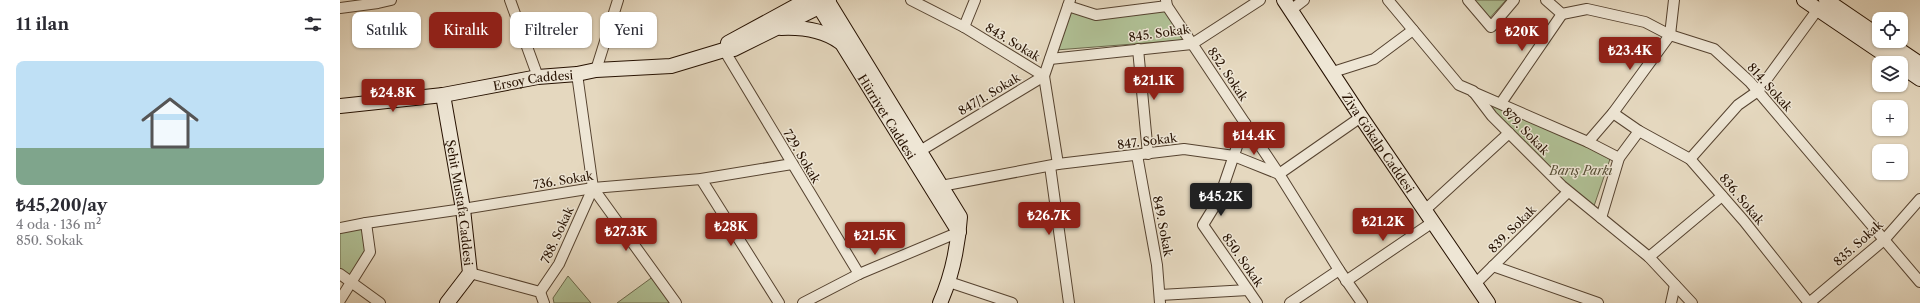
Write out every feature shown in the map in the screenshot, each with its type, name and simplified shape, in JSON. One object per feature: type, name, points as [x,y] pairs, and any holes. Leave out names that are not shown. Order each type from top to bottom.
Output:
[{"type":"main road","points":[[777,22],[785,0]]},
{"type":"main road","points":[[1804,0],[1826,3],[1872,32]]},
{"type":"main road","name":"Ersoy Caddesi","points":[[340,106],[443,95],[538,77],[577,74],[596,70],[671,66],[724,50],[734,49],[777,22],[820,2]]},
{"type":"main road","name":"Hürriyet Caddesi","points":[[820,2],[841,42],[959,232]]},
{"type":"main road","name":"Hürriyet Caddesi","points":[[820,2],[920,151],[960,217],[959,232],[949,282],[940,303]]},
{"type":"main road","points":[[1826,3],[1889,56]]},
{"type":"main road","name":"Ziya Gökalp Caddesi","points":[[1287,5],[1360,117],[1488,303]]},
{"type":"main road","name":"Ersoy Caddesi","points":[[777,22],[792,27],[826,34],[841,42]]},
{"type":"main road","points":[[1896,48],[1920,64]]},
{"type":"main road","points":[[1908,71],[1920,79]]},
{"type":"main road","name":"Şehit Mustafa Caddesi","points":[[443,95],[463,209],[470,273],[447,303]]},
{"type":"street","points":[[340,8],[392,0]]},
{"type":"street","points":[[510,0],[538,77]]},
{"type":"street","points":[[596,70],[618,0]]},
{"type":"street","name":"843. Sokak","points":[[911,0],[964,28],[1044,76],[1069,303]]},
{"type":"street","points":[[964,28],[975,0]]},
{"type":"street","name":"845. Sokak","points":[[1050,59],[1192,44],[1260,0]]},
{"type":"street","points":[[1287,5],[1304,0]]},
{"type":"street","name":"879. Sokak","points":[[1388,0],[1459,85],[1473,91],[1509,133],[1568,192],[1649,258],[1692,303]]},
{"type":"street","points":[[1468,0],[1491,27],[1514,0]]},
{"type":"street","points":[[1501,103],[1562,14],[1546,0]]},
{"type":"street","points":[[1588,142],[1613,113],[1670,35],[1674,0]]},
{"type":"street","points":[[1044,76],[1070,3],[1096,15],[1166,3]]},
{"type":"street","name":"852. Sokak","points":[[1166,3],[1279,174],[1346,281],[1362,303]]},
{"type":"street","points":[[1690,159],[1738,106],[1758,91],[1826,3]]},
{"type":"street","name":"814. Sokak","points":[[1562,14],[1587,9],[1645,22],[1670,35],[1714,49],[1758,91],[1920,282]]},
{"type":"street","points":[[1332,72],[1374,58],[1413,30]]},
{"type":"street","name":"729. Sokak","points":[[724,50],[859,274]]},
{"type":"street","points":[[1138,50],[1148,154]]},
{"type":"street","points":[[577,74],[593,188],[676,303]]},
{"type":"street","name":"847/1. Sokak","points":[[920,151],[1044,76]]},
{"type":"street","points":[[1473,91],[1588,142],[1619,158]]},
{"type":"street","name":"836. Sokak","points":[[1613,113],[1639,130],[1690,159],[1809,303]]},
{"type":"street","points":[[1279,174],[1360,117]]},
{"type":"street","name":"850. Sokak","points":[[1245,123],[1219,199],[1203,225],[1257,303]]},
{"type":"street","points":[[1601,218],[1619,158],[1639,130]]},
{"type":"street","points":[[1425,210],[1509,133]]},
{"type":"street","name":"847. Sokak","points":[[941,186],[1054,165],[1184,149],[1234,156],[1279,174]]},
{"type":"street","name":"849. Sokak","points":[[1137,155],[1157,265],[1160,299]]},
{"type":"street","name":"736. Sokak","points":[[340,228],[593,188],[701,179],[792,164]]},
{"type":"street","points":[[701,179],[779,303]]},
{"type":"street","name":"788. Sokak","points":[[540,292],[559,264],[593,188]]},
{"type":"street","name":"839. Sokak","points":[[1475,284],[1568,192]]},
{"type":"street","points":[[1649,258],[1722,196]]},
{"type":"street","name":"835. Sokak","points":[[1809,303],[1884,240],[1920,199]]},
{"type":"street","points":[[1346,281],[1433,222]]},
{"type":"street","points":[[340,300],[370,252],[366,223]]},
{"type":"street","points":[[803,303],[859,274],[959,232]]},
{"type":"street","points":[[1493,266],[1574,299],[1598,303]]},
{"type":"street","points":[[1290,303],[1339,270]]},
{"type":"street","points":[[470,273],[540,292],[544,303]]},
{"type":"street","points":[[340,274],[380,303]]},
{"type":"street","points":[[949,282],[1012,303]]},
{"type":"street","points":[[1671,303],[1675,285]]},
{"type":"street","points":[[1160,299],[1248,290]]},
{"type":"green space","points":[[1473,0],[1506,0],[1488,20]]},
{"type":"green space","points":[[1071,9],[1096,16],[1166,10],[1185,40],[1056,50]]},
{"type":"green space","name":"Barış Parkı","points":[[1484,99],[1501,103],[1610,159],[1594,206],[1563,183],[1535,157]]},
{"type":"green space","points":[[364,226],[367,252],[351,278],[340,270],[340,231]]},
{"type":"green space","points":[[568,276],[591,303],[554,303],[553,298]]},
{"type":"green space","points":[[654,276],[674,303],[617,303]]}]
